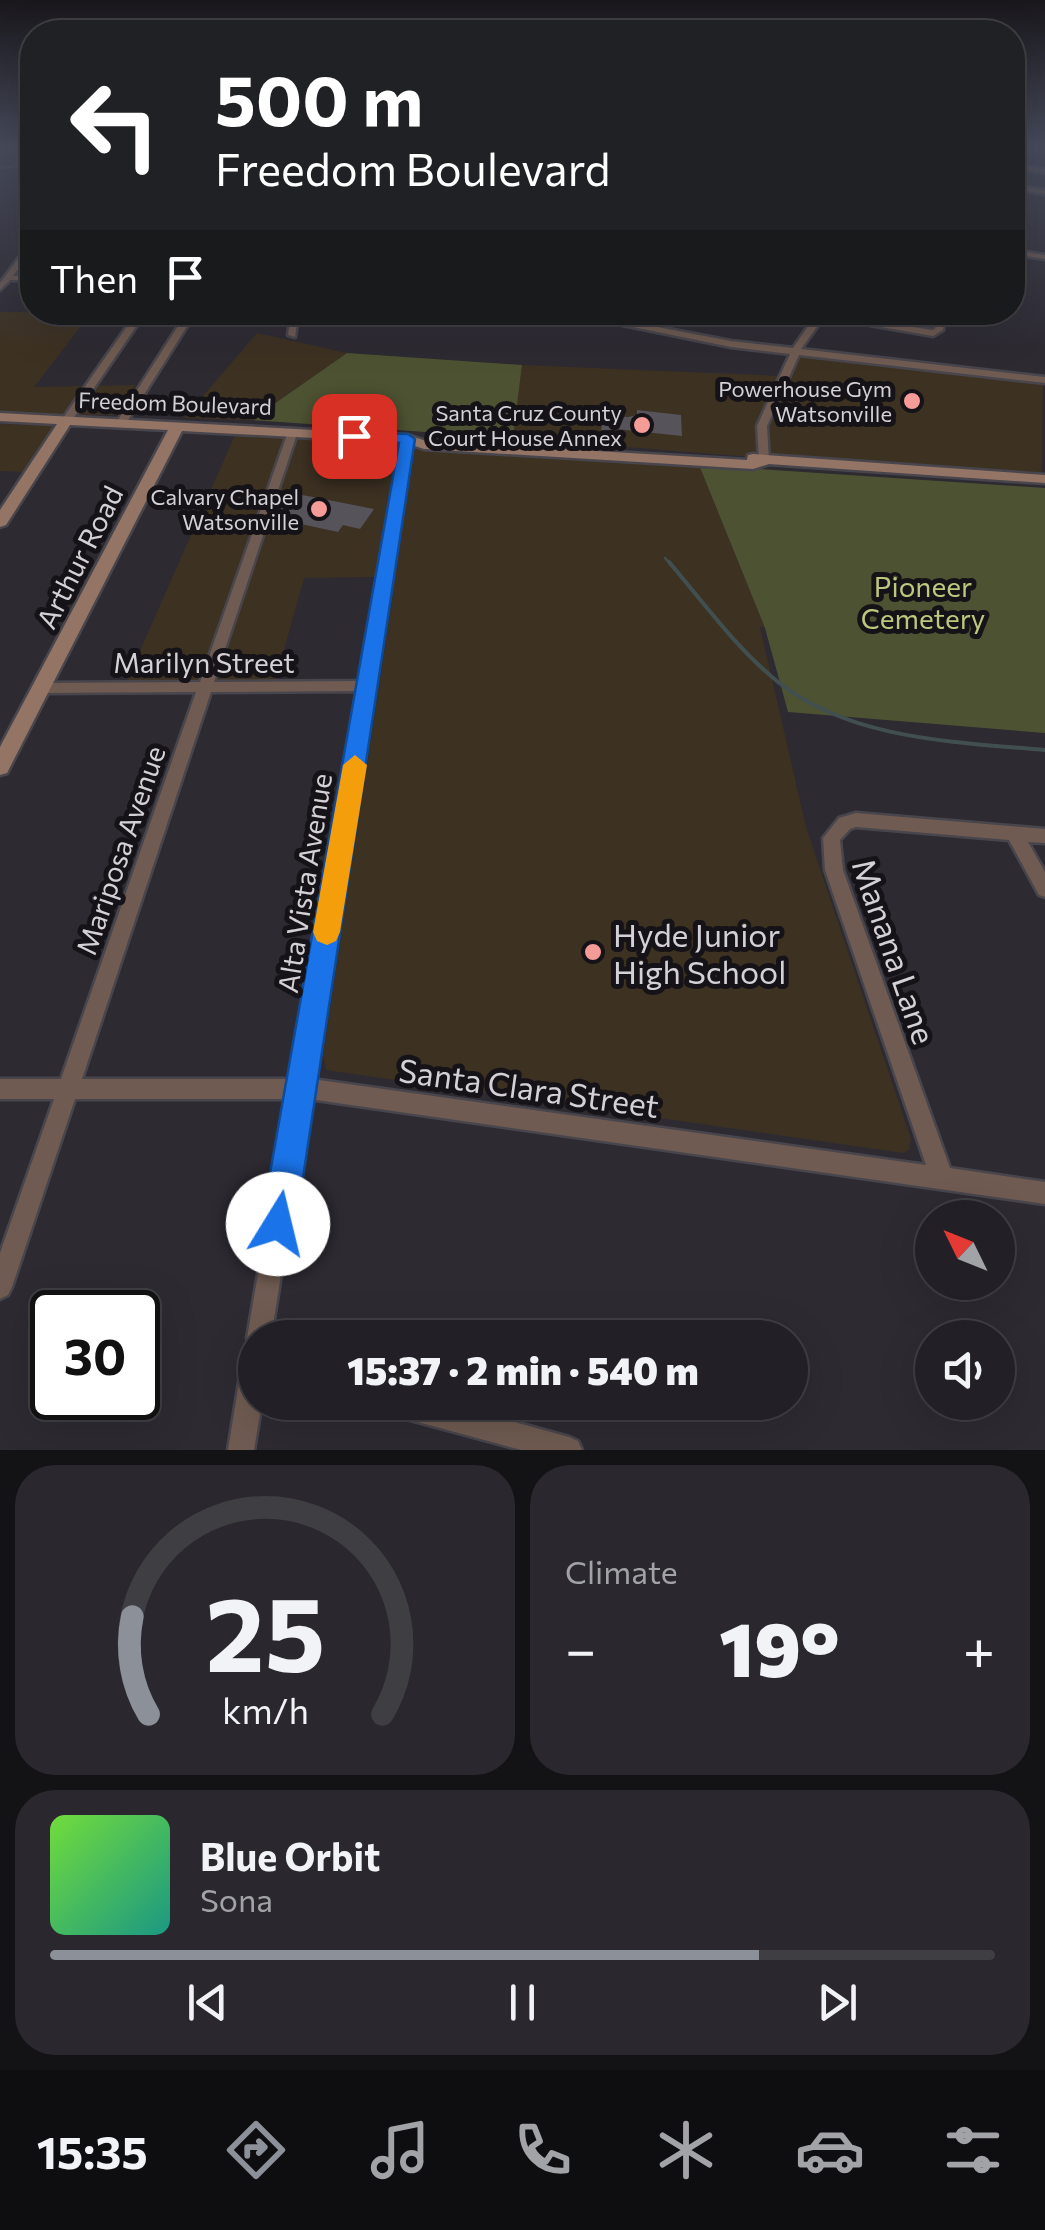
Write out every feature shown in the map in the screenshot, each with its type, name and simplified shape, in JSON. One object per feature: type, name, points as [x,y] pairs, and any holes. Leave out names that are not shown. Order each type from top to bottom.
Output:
[{"type":"main road","name":"Freedom Boulevard","points":[[0,417],[293,431],[408,439],[457,447],[1045,479]]},
{"type":"main road","points":[[0,522],[66,421]]},
{"type":"main road","name":"Arthur Road","points":[[0,767],[178,425]]},
{"type":"street","points":[[0,288],[20,262]]},
{"type":"street","points":[[8,278],[20,278]]},
{"type":"street","points":[[66,421],[133,325]]},
{"type":"street","points":[[121,423],[184,325]]},
{"type":"street","points":[[292,335],[294,325]]},
{"type":"street","points":[[642,325],[750,346],[1045,380]]},
{"type":"street","points":[[672,333],[678,325]]},
{"type":"street","points":[[764,462],[762,426],[795,352],[814,325]]},
{"type":"street","points":[[889,325],[933,333],[940,325]]},
{"type":"street","points":[[750,346],[759,330]]},
{"type":"street","name":"Mariposa Avenue","points":[[0,1288],[293,431]]},
{"type":"street","name":"Alta Vista Avenue","points":[[263,1320],[408,439]]},
{"type":"street","name":"Marilyn Street","points":[[42,688],[368,686]]},
{"type":"street","name":"Manana Lane","points":[[942,1178],[834,870],[831,838],[845,823],[856,820],[1045,836]]},
{"type":"street","points":[[1014,833],[1045,889]]},
{"type":"street","name":"Santa Clara Street","points":[[0,1088],[300,1088],[1045,1193]]},
{"type":"street","points":[[241,1450],[246,1420]]},
{"type":"street","points":[[458,1420],[568,1450]]},
{"type":"shaded area","points":[[0,312],[20,312],[20,325],[82,325],[34,387],[136,385],[117,415],[0,414]]},
{"type":"shaded area","points":[[257,333],[347,353],[251,420],[184,418]]},
{"type":"shaded area","points":[[800,355],[1043,381],[1042,474],[770,460],[769,428]]},
{"type":"shaded area","points":[[522,365],[781,376],[755,428],[764,458],[513,438]]},
{"type":"shaded area","points":[[0,424],[59,426],[24,472],[0,471]]},
{"type":"shaded area","name":"Hyde Junior High School","points":[[235,435],[699,465],[765,628],[760,627],[806,827],[911,1139],[909,1150],[903,1153],[326,1070],[323,1056],[393,595],[374,577],[304,578],[276,679],[279,693],[121,694]]},
{"type":"green space","points":[[347,353],[522,365],[513,438],[251,420]]},
{"type":"green space","name":"Pioneer Cemetery","points":[[699,465],[1045,488],[1045,733],[788,712],[765,628]]},
{"type":"building","name":"Santa Cruz County Court House Annex","points":[[637,410],[681,415],[682,436],[601,431],[603,416],[628,417],[637,415]]},
{"type":"building","points":[[282,491],[374,509],[360,529],[343,525],[338,532],[273,518]]},
{"type":"waterway","points":[[665,558],[671,565]]},
{"type":"waterway","points":[[669,562],[748,655],[807,701],[838,716],[905,735],[1045,750]]},
{"type":"slow traffic","points":[[327,932],[355,765]]},
{"type":"place","name":"Powerhouse Gym Watsonville","points":[[912,401]]},
{"type":"place","name":"Santa Cruz County Court House Annex","points":[[642,425]]},
{"type":"place","name":"Calvary Chapel Watsonville","points":[[319,509]]},
{"type":"place","name":"Hyde Junior High School","points":[[593,952]]},
{"type":"route","points":[[278,1224],[408,439],[354,436]]}]
